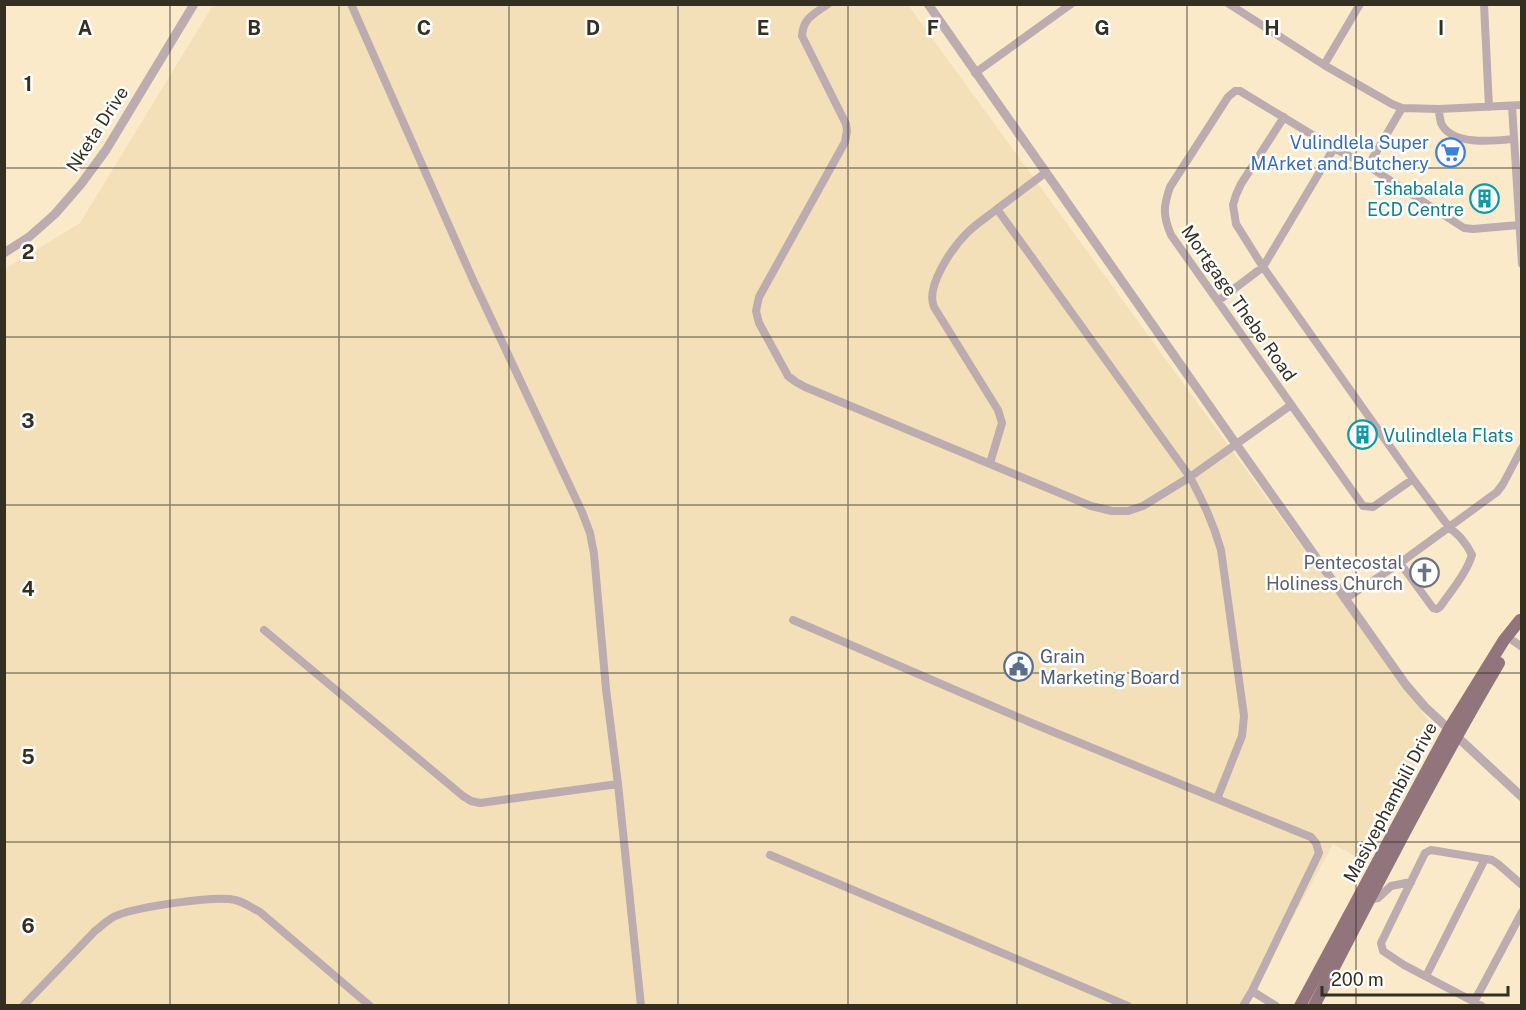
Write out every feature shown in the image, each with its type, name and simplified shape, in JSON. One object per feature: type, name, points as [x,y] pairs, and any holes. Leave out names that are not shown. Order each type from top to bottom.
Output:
[{"type":"main road","name":"Masiyephambili Drive","points":[[1300,1005],[1504,640],[1521,618]]},
{"type":"main road","name":"Masiyephambili Drive","points":[[1314,1005],[1453,732],[1517,644],[1521,618]]},
{"type":"street","name":"Nketa Drive","points":[[4,253],[29,237],[55,214],[81,184],[106,150],[194,4]]},
{"type":"street","points":[[351,4],[473,280],[591,533],[641,1005]]},
{"type":"street","points":[[828,4],[804,23],[802,36],[846,124],[847,137],[759,297],[756,311],[759,323],[789,376],[796,382],[990,464],[1091,506],[1112,511],[1128,511],[1143,506],[1190,477],[1291,405]]},
{"type":"street","points":[[928,4],[1416,697],[1521,797]]},
{"type":"street","points":[[975,73],[1071,4]]},
{"type":"street","points":[[1229,4],[1324,65],[1383,100],[1402,108],[1439,109],[1521,105]]},
{"type":"street","points":[[1324,65],[1360,4]]},
{"type":"street","points":[[1484,4],[1489,107]]},
{"type":"street","name":"Mortgage Thebe Road","points":[[1413,479],[1373,507],[1363,506],[1171,235],[1164,212],[1170,188],[1231,93],[1240,91],[1368,166],[1464,228],[1519,225]]},
{"type":"street","points":[[1512,106],[1521,264]]},
{"type":"street","points":[[1368,166],[1402,108]]},
{"type":"street","points":[[1439,109],[1442,124],[1450,133],[1461,139],[1476,141],[1513,139]]},
{"type":"street","points":[[1284,117],[1241,184],[1233,205],[1236,224],[1263,267],[1413,479],[1472,555],[1469,563],[1437,609],[1433,608],[1400,563]]},
{"type":"street","points":[[1218,301],[1263,267],[1334,147]]},
{"type":"street","points":[[990,464],[1002,423],[998,410],[934,307],[931,296],[946,261],[964,236],[1045,173]]},
{"type":"street","points":[[997,209],[1190,477],[1215,527],[1221,550],[1244,716],[1242,736],[1217,799]]},
{"type":"street","points":[[1345,599],[1400,563],[1497,492],[1521,448]]},
{"type":"street","points":[[793,620],[1034,724],[1311,837],[1319,853],[1243,1005]]},
{"type":"street","points":[[264,630],[471,801],[480,803],[618,784]]},
{"type":"street","points":[[1521,885],[1498,864],[1485,859],[1429,850],[1425,853],[1381,945],[1386,953],[1478,1004],[1521,912]]},
{"type":"street","points":[[770,855],[1128,1005]]},
{"type":"street","points":[[1426,976],[1485,859]]},
{"type":"street","points":[[1368,900],[1378,898],[1391,886],[1411,882]]},
{"type":"street","points":[[23,1005],[95,931],[109,920],[119,915],[183,902],[227,899],[246,904],[260,912],[369,1005]]},
{"type":"street","points":[[1252,991],[1276,1005]]},
{"type":"shaded area","points":[[213,5],[908,5],[1433,727],[1366,862],[1333,844],[1245,1005],[5,1006],[5,269],[80,223]]},
{"type":"place","name":"Vulindlela Super MArket and Butchery","points":[[1450,152]]},
{"type":"place","name":"Tshabalala ECD Centre","points":[[1485,198]]},
{"type":"place","name":"Vulindlela Flats","points":[[1362,435]]},
{"type":"place","name":"Pentecostal Holiness Church","points":[[1424,572]]},
{"type":"place","name":"Grain Marketing Board","points":[[1019,666]]}]
